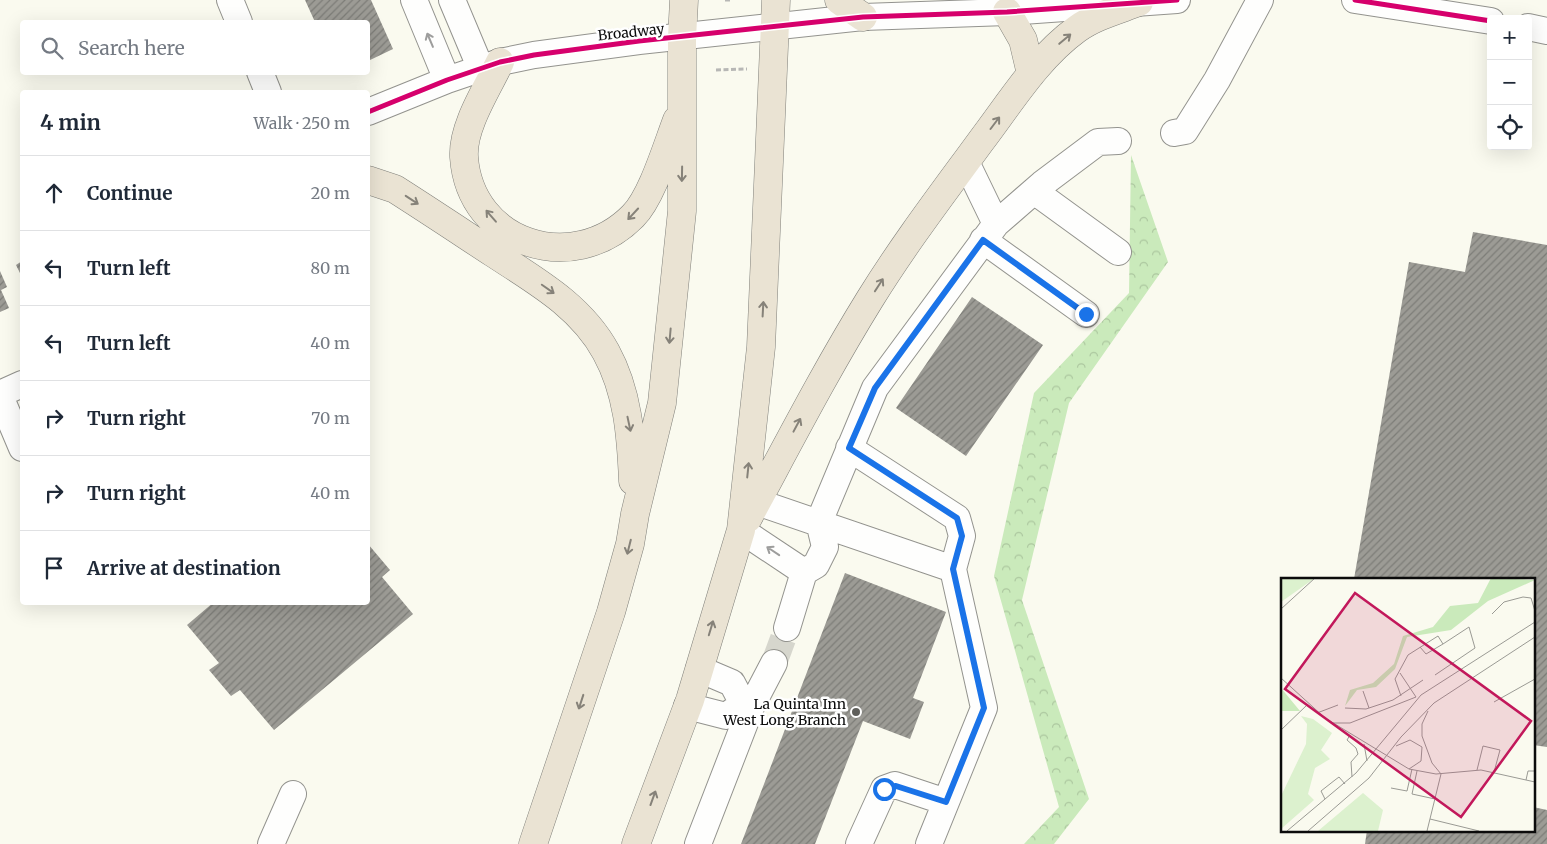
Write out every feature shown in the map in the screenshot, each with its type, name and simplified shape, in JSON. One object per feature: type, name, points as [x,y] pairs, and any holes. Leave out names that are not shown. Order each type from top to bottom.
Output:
[{"type":"highway","points":[[534,844],[611,612],[630,544],[635,514],[662,403],[682,211],[682,38],[684,0]]},
{"type":"highway","points":[[751,499],[761,347],[776,0]]},
{"type":"highway","points":[[839,0],[863,17]]},
{"type":"highway","points":[[636,844],[687,706],[751,499],[870,298],[910,238],[1031,74],[1059,44],[1077,29],[1095,19],[1139,2]]},
{"type":"highway","points":[[1007,12],[1023,40],[1031,74]]},
{"type":"highway","points":[[491,66],[464,140],[467,176],[476,197],[491,217],[503,228],[521,240],[549,248],[570,248],[595,242],[614,232],[634,216],[643,203],[683,107]]},
{"type":"highway","points":[[370,181],[395,189],[551,291],[585,322],[606,352],[624,397],[631,433],[635,514]]},
{"type":"street","points":[[230,0],[238,20]]},
{"type":"street","points":[[414,0],[447,80]]},
{"type":"street","points":[[452,0],[491,66]]},
{"type":"street","name":"Broadway","points":[[370,111],[412,92],[491,66],[572,50],[978,6],[1007,12],[1177,0]]},
{"type":"street","points":[[1174,133],[1185,132],[1217,80],[1260,0]]},
{"type":"street","points":[[1355,0],[1487,20]]},
{"type":"street","points":[[1532,28],[1547,30]]},
{"type":"street","points":[[261,75],[267,90]]},
{"type":"street","points":[[787,628],[804,572],[816,565],[825,547],[819,522],[875,388],[989,232],[1034,191],[1098,142],[1118,141]]},
{"type":"street","points":[[966,162],[989,232],[1086,314]]},
{"type":"street","points":[[1034,191],[1118,252]]},
{"type":"street","points":[[20,385],[0,395],[20,443]]},
{"type":"street","points":[[849,448],[957,518],[962,536],[953,569],[984,708],[929,844]]},
{"type":"street","points":[[751,499],[953,569]]},
{"type":"street","points":[[741,530],[804,572]]},
{"type":"street","points":[[698,844],[747,705],[774,663]]},
{"type":"street","points":[[699,669],[732,683],[747,705]]},
{"type":"street","points":[[687,706],[726,716],[747,705]]},
{"type":"street","points":[[860,844],[884,789],[896,786],[946,802]]},
{"type":"street","points":[[271,844],[292,794]]},
{"type":"path","points":[[725,0],[732,0]]},
{"type":"path","points":[[716,70],[753,69]]},
{"type":"green space","points":[[1131,155],[1168,262],[1069,403],[1022,600],[1089,799],[1054,844],[1024,844],[1059,807],[994,576],[1034,393],[1129,293]]},
{"type":"building","points":[[305,0],[371,0],[393,49],[370,60],[370,20],[314,20]]},
{"type":"building","points":[[1473,232],[1547,245],[1547,747],[1534,745],[1534,578],[1354,578],[1409,262],[1465,272]]},
{"type":"building","points":[[20,262],[20,273],[16,265]]},
{"type":"building","points":[[0,271],[7,287],[1,290],[9,308],[0,312]]},
{"type":"building","points":[[972,297],[1043,345],[966,456],[896,408]]},
{"type":"building","points":[[370,546],[390,570],[382,577],[413,614],[274,730],[240,690],[231,696],[209,670],[219,663],[187,625],[210,605],[370,605]]},
{"type":"building","name":"La Quinta Inn West Long Branch","points":[[845,573],[946,612],[913,698],[924,702],[910,739],[863,721],[815,844],[741,844]]},
{"type":"building","points":[[1534,807],[1547,810],[1547,844],[1365,844],[1367,832],[1534,832]]},
{"type":"tunnel","points":[[774,663],[787,628]]},
{"type":"cycle path","points":[[370,111],[447,80],[500,62],[534,55],[639,41],[863,17],[1007,12],[1177,0]]},
{"type":"cycle path","points":[[1355,0],[1487,20]]},
{"type":"place","name":"La Quinta Inn West Long Branch","points":[[856,712]]},
{"type":"route","points":[[884,789],[896,786],[946,802],[984,708],[953,569],[962,536],[957,518],[849,448],[856,430],[875,388],[983,240],[1086,314]]}]
